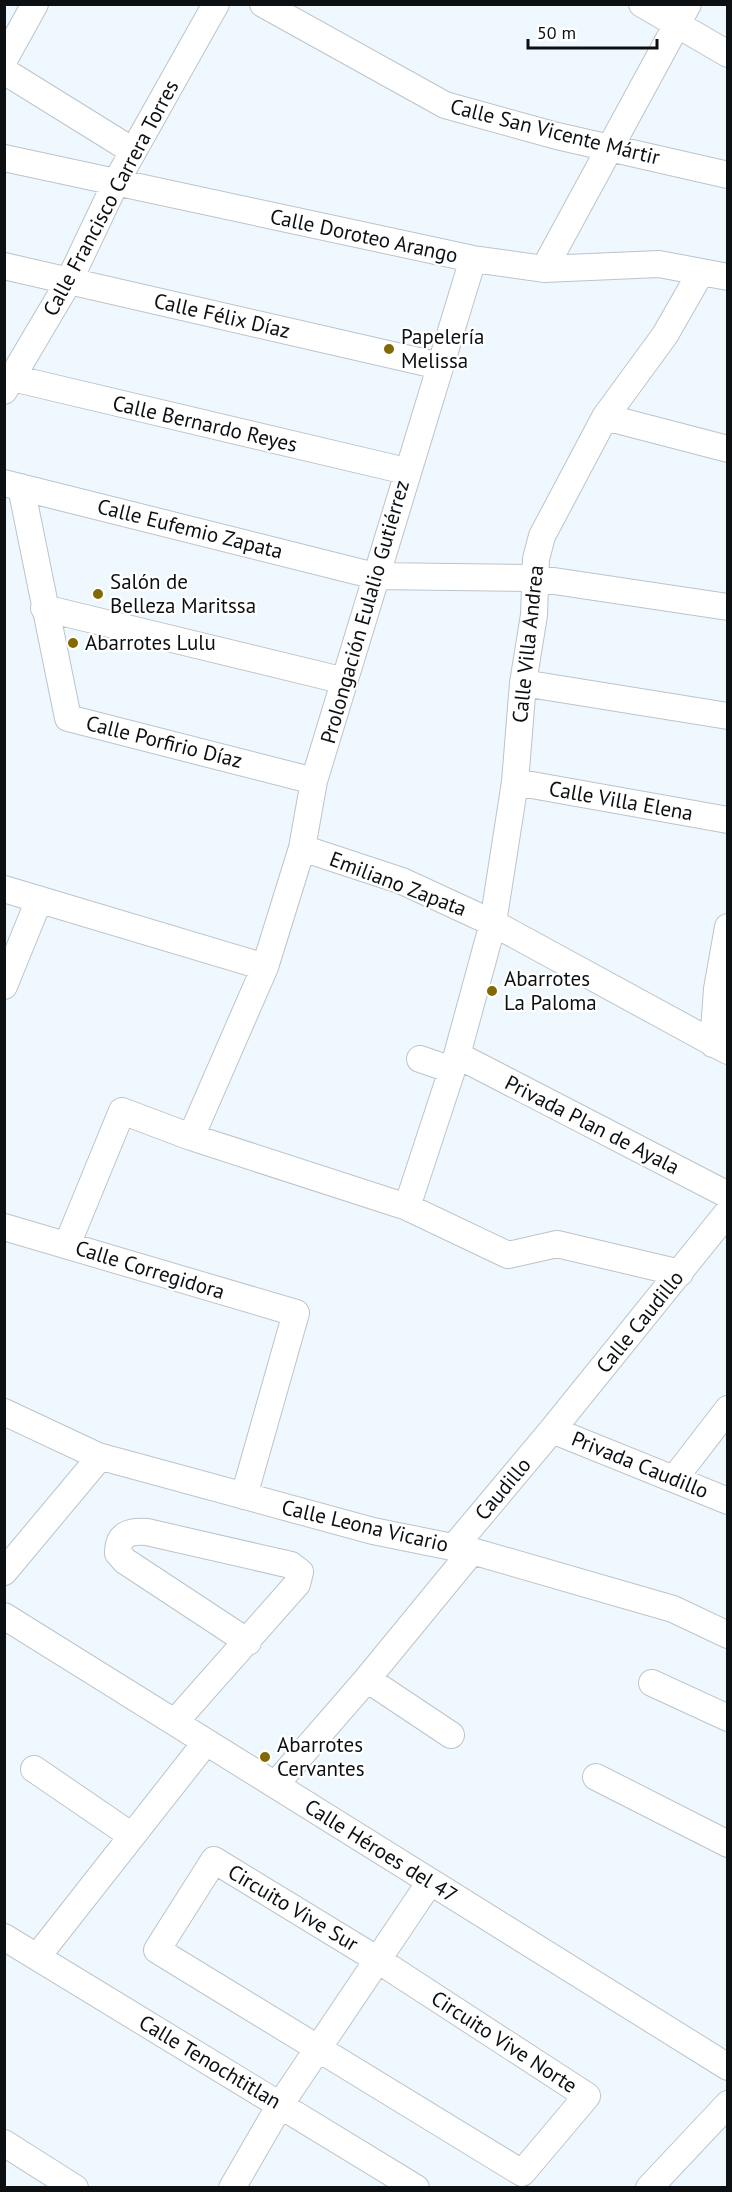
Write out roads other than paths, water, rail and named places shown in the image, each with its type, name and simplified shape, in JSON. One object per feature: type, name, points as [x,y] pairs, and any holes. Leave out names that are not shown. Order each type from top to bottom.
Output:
[{"type":"street","points":[[4,60],[35,4]]},
{"type":"street","name":"Calle Francisco Carrera Torres","points":[[7,382],[69,280],[116,182],[216,4]]},
{"type":"street","name":"Calle San Vicente Mártir","points":[[263,4],[445,105],[728,175]]},
{"type":"street","points":[[642,4],[682,14],[728,54]]},
{"type":"street","points":[[544,269],[682,14]]},
{"type":"street","points":[[4,71],[133,151]]},
{"type":"street","name":"Calle Doroteo Arango","points":[[4,158],[473,259],[544,269],[658,264],[728,277]]},
{"type":"street","name":"Prolongación Eulalio Gutiérrez","points":[[191,1137],[265,967],[302,848],[314,781],[406,471],[473,259]]},
{"type":"street","name":"Calle Félix Díaz","points":[[4,266],[440,366]]},
{"type":"street","name":"Calle Villa Andrea","points":[[407,1207],[454,1063],[493,923],[514,782],[523,683],[534,615],[534,578],[542,536],[605,417],[665,335],[701,272]]},
{"type":"street","name":"Calle Bernardo Reyes","points":[[7,382],[406,471]]},
{"type":"street","points":[[605,417],[728,449]]},
{"type":"street","name":"Calle Eufemio Zapata","points":[[13,485],[375,576],[534,578],[728,607]]},
{"type":"street","name":"Calle Porfirio Díaz","points":[[13,485],[44,608],[68,718],[314,781]]},
{"type":"street","points":[[44,608],[345,681]]},
{"type":"street","points":[[523,683],[728,716]]},
{"type":"street","name":"Calle Villa Elena","points":[[514,782],[728,820]]},
{"type":"street","name":"Emiliano Zapata","points":[[302,848],[402,881],[493,923],[720,1047]]},
{"type":"street","points":[[4,890],[265,967]]},
{"type":"street","points":[[4,986],[39,900]]},
{"type":"street","points":[[720,1047],[717,989],[728,927]]},
{"type":"street","name":"Privada Plan de Ayala","points":[[420,1059],[454,1063],[728,1195]]},
{"type":"street","points":[[67,1245],[122,1111],[191,1137],[407,1207],[508,1255],[557,1244],[680,1274]]},
{"type":"street","name":"Calle Caudillo","points":[[552,1430],[728,1212]]},
{"type":"street","name":"Calle Corregidora","points":[[4,1227],[296,1313],[244,1496]]},
{"type":"street","points":[[674,1479],[728,1409]]},
{"type":"street","name":"Calle Leona Vicario","points":[[4,1412],[100,1457],[373,1531],[463,1549],[673,1609],[728,1635]]},
{"type":"street","name":"Privada Caudillo","points":[[552,1430],[728,1501]]},
{"type":"street","name":"Caudillo","points":[[275,1785],[367,1679],[552,1430]]},
{"type":"street","points":[[4,1572],[100,1457]]},
{"type":"street","points":[[175,1722],[248,1642],[297,1584],[300,1572],[291,1565],[147,1532],[135,1531],[123,1535],[118,1542],[118,1553],[125,1561],[248,1642]]},
{"type":"street","name":"Calle Héroes del 47","points":[[4,1616],[728,2067]]},
{"type":"street","points":[[367,1679],[451,1735]]},
{"type":"street","points":[[652,1683],[728,1718]]},
{"type":"street","points":[[37,1957],[206,1742]]},
{"type":"street","points":[[33,1769],[132,1836]]},
{"type":"street","points":[[596,1777],[728,1844]]},
{"type":"street","name":"Circuito Vive Sur","points":[[318,2050],[158,1950],[214,1860],[378,1960]]},
{"type":"street","points":[[232,2187],[280,2105],[430,1882]]},
{"type":"street","name":"Calle Tenochtitlan","points":[[4,1937],[280,2105],[405,2185]]},
{"type":"street","name":"Circuito Vive Norte","points":[[318,2050],[522,2173],[587,2096],[378,1960]]},
{"type":"street","points":[[649,2187],[728,2104]]},
{"type":"street","points":[[4,2143],[75,2187]]},
{"type":"place","name":"Papelería Melissa","points":[[389,349]]},
{"type":"place","name":"Salón de Belleza Maritssa","points":[[98,594]]},
{"type":"place","name":"Abarrotes Lulu","points":[[73,643]]},
{"type":"place","name":"Abarrotes La Paloma","points":[[492,991]]},
{"type":"place","name":"Abarrotes Cervantes","points":[[265,1757]]}]
